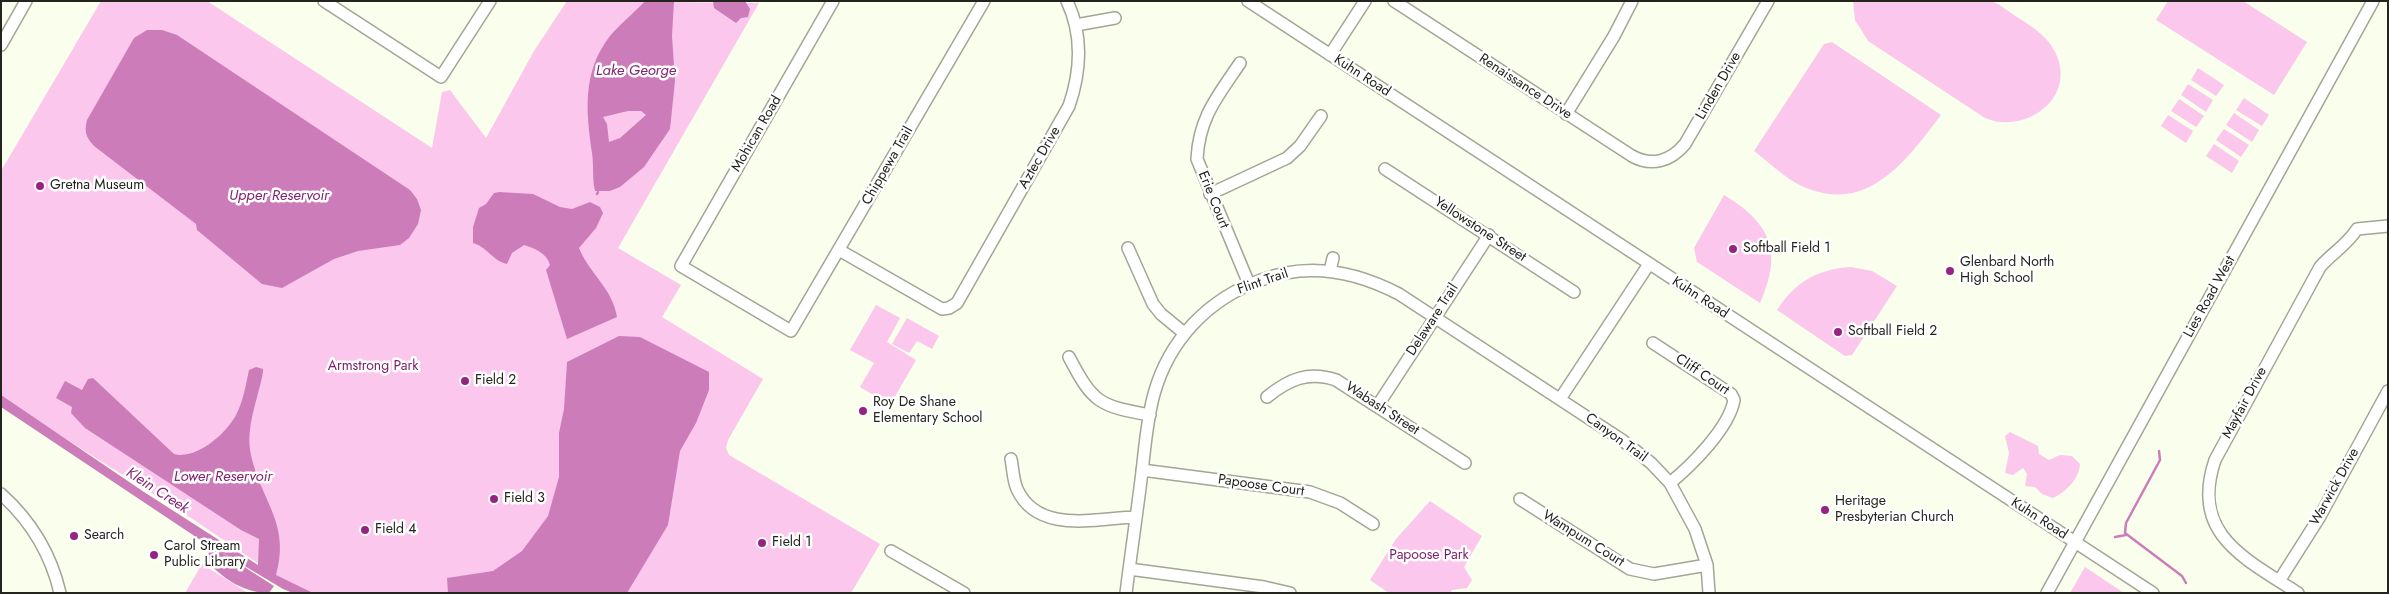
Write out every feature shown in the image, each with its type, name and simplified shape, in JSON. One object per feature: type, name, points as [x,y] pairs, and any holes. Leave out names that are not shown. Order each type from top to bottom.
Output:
[{"type":"street","points":[[1,45],[26,1]]},
{"type":"street","points":[[331,3],[440,77],[490,1]]},
{"type":"street","name":"Mohican Road","points":[[791,331],[680,266],[834,1]]},
{"type":"street","name":"Chippewa Trail","points":[[791,331],[984,1]]},
{"type":"street","name":"Aztec Drive","points":[[839,250],[942,309],[949,308],[957,303],[1069,106],[1078,71],[1076,25],[1067,1]]},
{"type":"street","name":"Kuhn Road","points":[[1248,1],[2153,593]]},
{"type":"street","points":[[1330,55],[1365,1]]},
{"type":"street","name":"Renaissance Drive","points":[[1394,1],[1637,159],[1661,162]]},
{"type":"street","name":"Linden Drive","points":[[1661,162],[1675,154],[1685,144],[1768,1]]},
{"type":"street","name":"Lies Road West","points":[[2047,593],[2373,1]]},
{"type":"street","points":[[1566,114],[1614,36],[1630,2]]},
{"type":"street","points":[[1076,25],[1115,18]]},
{"type":"street","name":"Erie Court","points":[[1240,63],[1208,113],[1198,139],[1196,159],[1249,284]]},
{"type":"street","points":[[1210,194],[1287,158],[1300,146],[1321,116]]},
{"type":"street","name":"Yellowstone Street","points":[[1385,168],[1574,292]]},
{"type":"street","name":"Mayfair Drive","points":[[2298,593],[2237,553],[2224,540],[2212,519],[2208,490],[2210,475],[2215,460],[2320,267],[2329,255],[2352,238],[2357,229],[2388,226]]},
{"type":"street","name":"Delaware Trail","points":[[1378,405],[1489,235]]},
{"type":"street","points":[[1128,248],[1153,304],[1161,314],[1184,333]]},
{"type":"street","points":[[1330,271],[1333,258]]},
{"type":"street","points":[[1560,399],[1649,264]]},
{"type":"street","name":"Flint Trail","points":[[1126,593],[1150,415],[1160,374],[1184,333],[1216,302],[1249,284],[1292,272],[1330,271],[1367,279],[1384,286],[1435,317],[1560,399]]},
{"type":"street","name":"Cliff Court","points":[[1653,343],[1738,400],[1700,458],[1670,483]]},
{"type":"street","points":[[1069,357],[1084,386],[1099,401],[1111,407],[1150,415]]},
{"type":"street","name":"Wabash Street","points":[[1267,398],[1291,380],[1311,375],[1321,376],[1347,385],[1466,463]]},
{"type":"street","name":"Warwick Drive","points":[[2279,581],[2319,518],[2388,390]]},
{"type":"street","name":"Canyon Trail","points":[[1560,399],[1636,450],[1670,483],[1695,529],[1707,565],[1709,593]]},
{"type":"street","points":[[1011,459],[1018,491],[1029,506],[1044,516],[1071,521],[1136,517]]},
{"type":"street","name":"Papoose Court","points":[[1142,470],[1310,492],[1336,501],[1373,524]]},
{"type":"street","points":[[1,494],[24,518],[41,542],[52,565],[60,593]]},
{"type":"street","name":"Wampum Court","points":[[1520,499],[1630,569],[1660,573],[1707,565]]},
{"type":"street","points":[[891,551],[964,593]]},
{"type":"street","points":[[1129,569],[1264,587],[1290,593]]},
{"type":"green space","name":"Armstrong Park","points":[[101,1],[207,1],[432,148],[442,92],[450,90],[486,138],[534,51],[567,1],[759,3],[618,248],[681,285],[662,317],[763,379],[728,440],[726,448],[729,455],[880,544],[851,593],[302,593],[194,520],[1,398],[1,171]]},
{"type":"green space","points":[[1853,1],[1990,1],[1998,4],[2035,29],[2052,46],[2060,68],[2060,84],[2054,97],[2044,108],[2031,116],[2016,121],[2001,122],[1985,118],[1868,41],[1855,20]]},
{"type":"green space","points":[[2168,1],[2243,1],[2307,42],[2274,95],[2156,20]]},
{"type":"green space","points":[[1832,42],[1941,115],[1912,151],[1880,181],[1861,190],[1841,194],[1819,192],[1794,182],[1754,151],[1824,44]]},
{"type":"green space","points":[[2198,68],[2224,85],[2216,96],[2191,80]]},
{"type":"green space","points":[[2188,84],[2213,100],[2206,112],[2181,95]]},
{"type":"green space","points":[[2244,98],[2269,115],[2262,126],[2236,110]]},
{"type":"green space","points":[[2179,99],[2204,116],[2196,127],[2171,111]]},
{"type":"green space","points":[[2234,113],[2259,130],[2252,142],[2226,125]]},
{"type":"green space","points":[[2168,115],[2193,131],[2186,143],[2161,126]]},
{"type":"green space","points":[[2224,129],[2249,145],[2241,157],[2216,140]]},
{"type":"green space","points":[[2214,144],[2239,161],[2232,173],[2206,156]]},
{"type":"green space","name":"Softball Field 1","points":[[1724,195],[1753,217],[1762,228],[1768,240],[1771,254],[1771,269],[1760,303],[1697,262],[1694,248]]},
{"type":"green space","name":"Softball Field 2","points":[[1851,267],[1872,271],[1897,286],[1852,355],[1845,356],[1777,310],[1792,292],[1808,279],[1828,271]]},
{"type":"green space","points":[[876,305],[900,318],[887,342],[916,360],[890,405],[860,387],[874,363],[850,350]]},
{"type":"green space","points":[[907,318],[939,336],[932,349],[917,341],[909,353],[892,344]]},
{"type":"green space","points":[[2010,432],[2038,446],[2039,454],[2049,460],[2060,455],[2072,456],[2080,464],[2077,475],[2071,484],[2053,498],[2042,494],[2035,487],[2025,486],[2027,474],[2023,468],[2013,475],[2005,473],[2009,453],[2005,436]]},
{"type":"green space","name":"Papoose Park","points":[[1430,501],[1482,536],[1464,567],[1472,580],[1467,588],[1452,590],[1450,593],[1389,593],[1370,580],[1396,539]]},
{"type":"green space","points":[[202,564],[248,593],[185,593]]},
{"type":"green space","points":[[2085,567],[2124,593],[2070,593]]},
{"type":"water","name":"Lake George","points":[[645,1],[674,1],[672,36],[675,81],[670,129],[644,167],[620,187],[610,191],[595,191],[588,122],[590,78],[601,50],[610,36]],"holes":[[[628,111],[641,111],[646,115],[620,138],[609,142],[607,124],[603,117]]]},
{"type":"water","points":[[713,1],[745,1],[750,9],[748,17],[741,18],[736,23],[714,8]]},
{"type":"water","name":"Upper Reservoir","points":[[147,30],[162,30],[177,35],[410,190],[417,199],[421,210],[418,224],[409,238],[400,245],[358,251],[334,259],[282,288],[262,284],[197,230],[196,224],[94,146],[87,137],[87,120],[134,38]]},
{"type":"water","points":[[494,193],[533,194],[560,207],[572,209],[590,202],[600,207],[603,213],[596,228],[579,248],[611,298],[617,317],[567,339],[546,270],[550,265],[546,257],[536,249],[524,245],[512,253],[507,264],[473,243],[473,227],[479,208],[486,204]]},
{"type":"water","points":[[619,336],[640,337],[709,372],[709,390],[696,423],[680,451],[668,525],[627,593],[448,593],[447,578],[493,571],[522,551],[548,516],[559,477],[559,433],[564,409],[567,362]]},
{"type":"water","name":"Lower Reservoir","points":[[256,367],[263,369],[263,372],[251,424],[250,445],[256,471],[273,513],[280,541],[280,557],[276,575],[313,593],[293,593],[283,589],[218,550],[274,586],[269,593],[252,591],[229,580],[209,563],[208,555],[211,547],[1,407],[1,395],[144,492],[258,565],[259,539],[241,530],[85,428],[71,413],[72,407],[56,398],[65,381],[82,390],[88,379],[93,378],[174,454],[183,455],[192,453],[210,444],[225,430],[238,410],[249,370]]},
{"type":"waterway","points":[[2159,451],[2160,460],[2126,523],[2125,533],[2182,576],[2186,583]]},
{"type":"waterway","points":[[2115,537],[2126,535]]},
{"type":"place","name":"Gretna Museum","points":[[40,186]]},
{"type":"place","name":"Softball Field 1","points":[[1733,249]]},
{"type":"place","name":"Glenbard North High School","points":[[1950,271]]},
{"type":"place","name":"Softball Field 2","points":[[1838,332]]},
{"type":"place","name":"Field 2","points":[[465,381]]},
{"type":"place","name":"Roy De Shane Elementary School","points":[[863,411]]},
{"type":"place","name":"Field 3","points":[[494,499]]},
{"type":"place","name":"Heritage Presbyterian Church","points":[[1825,510]]},
{"type":"place","name":"Field 4","points":[[365,530]]},
{"type":"place","name":"Search","points":[[74,536]]},
{"type":"place","name":"Field 1","points":[[762,543]]},
{"type":"place","name":"Carol Stream Public Library","points":[[154,555]]},
{"type":"water label","name":"Klein Creek","points":[[157,491]]}]
